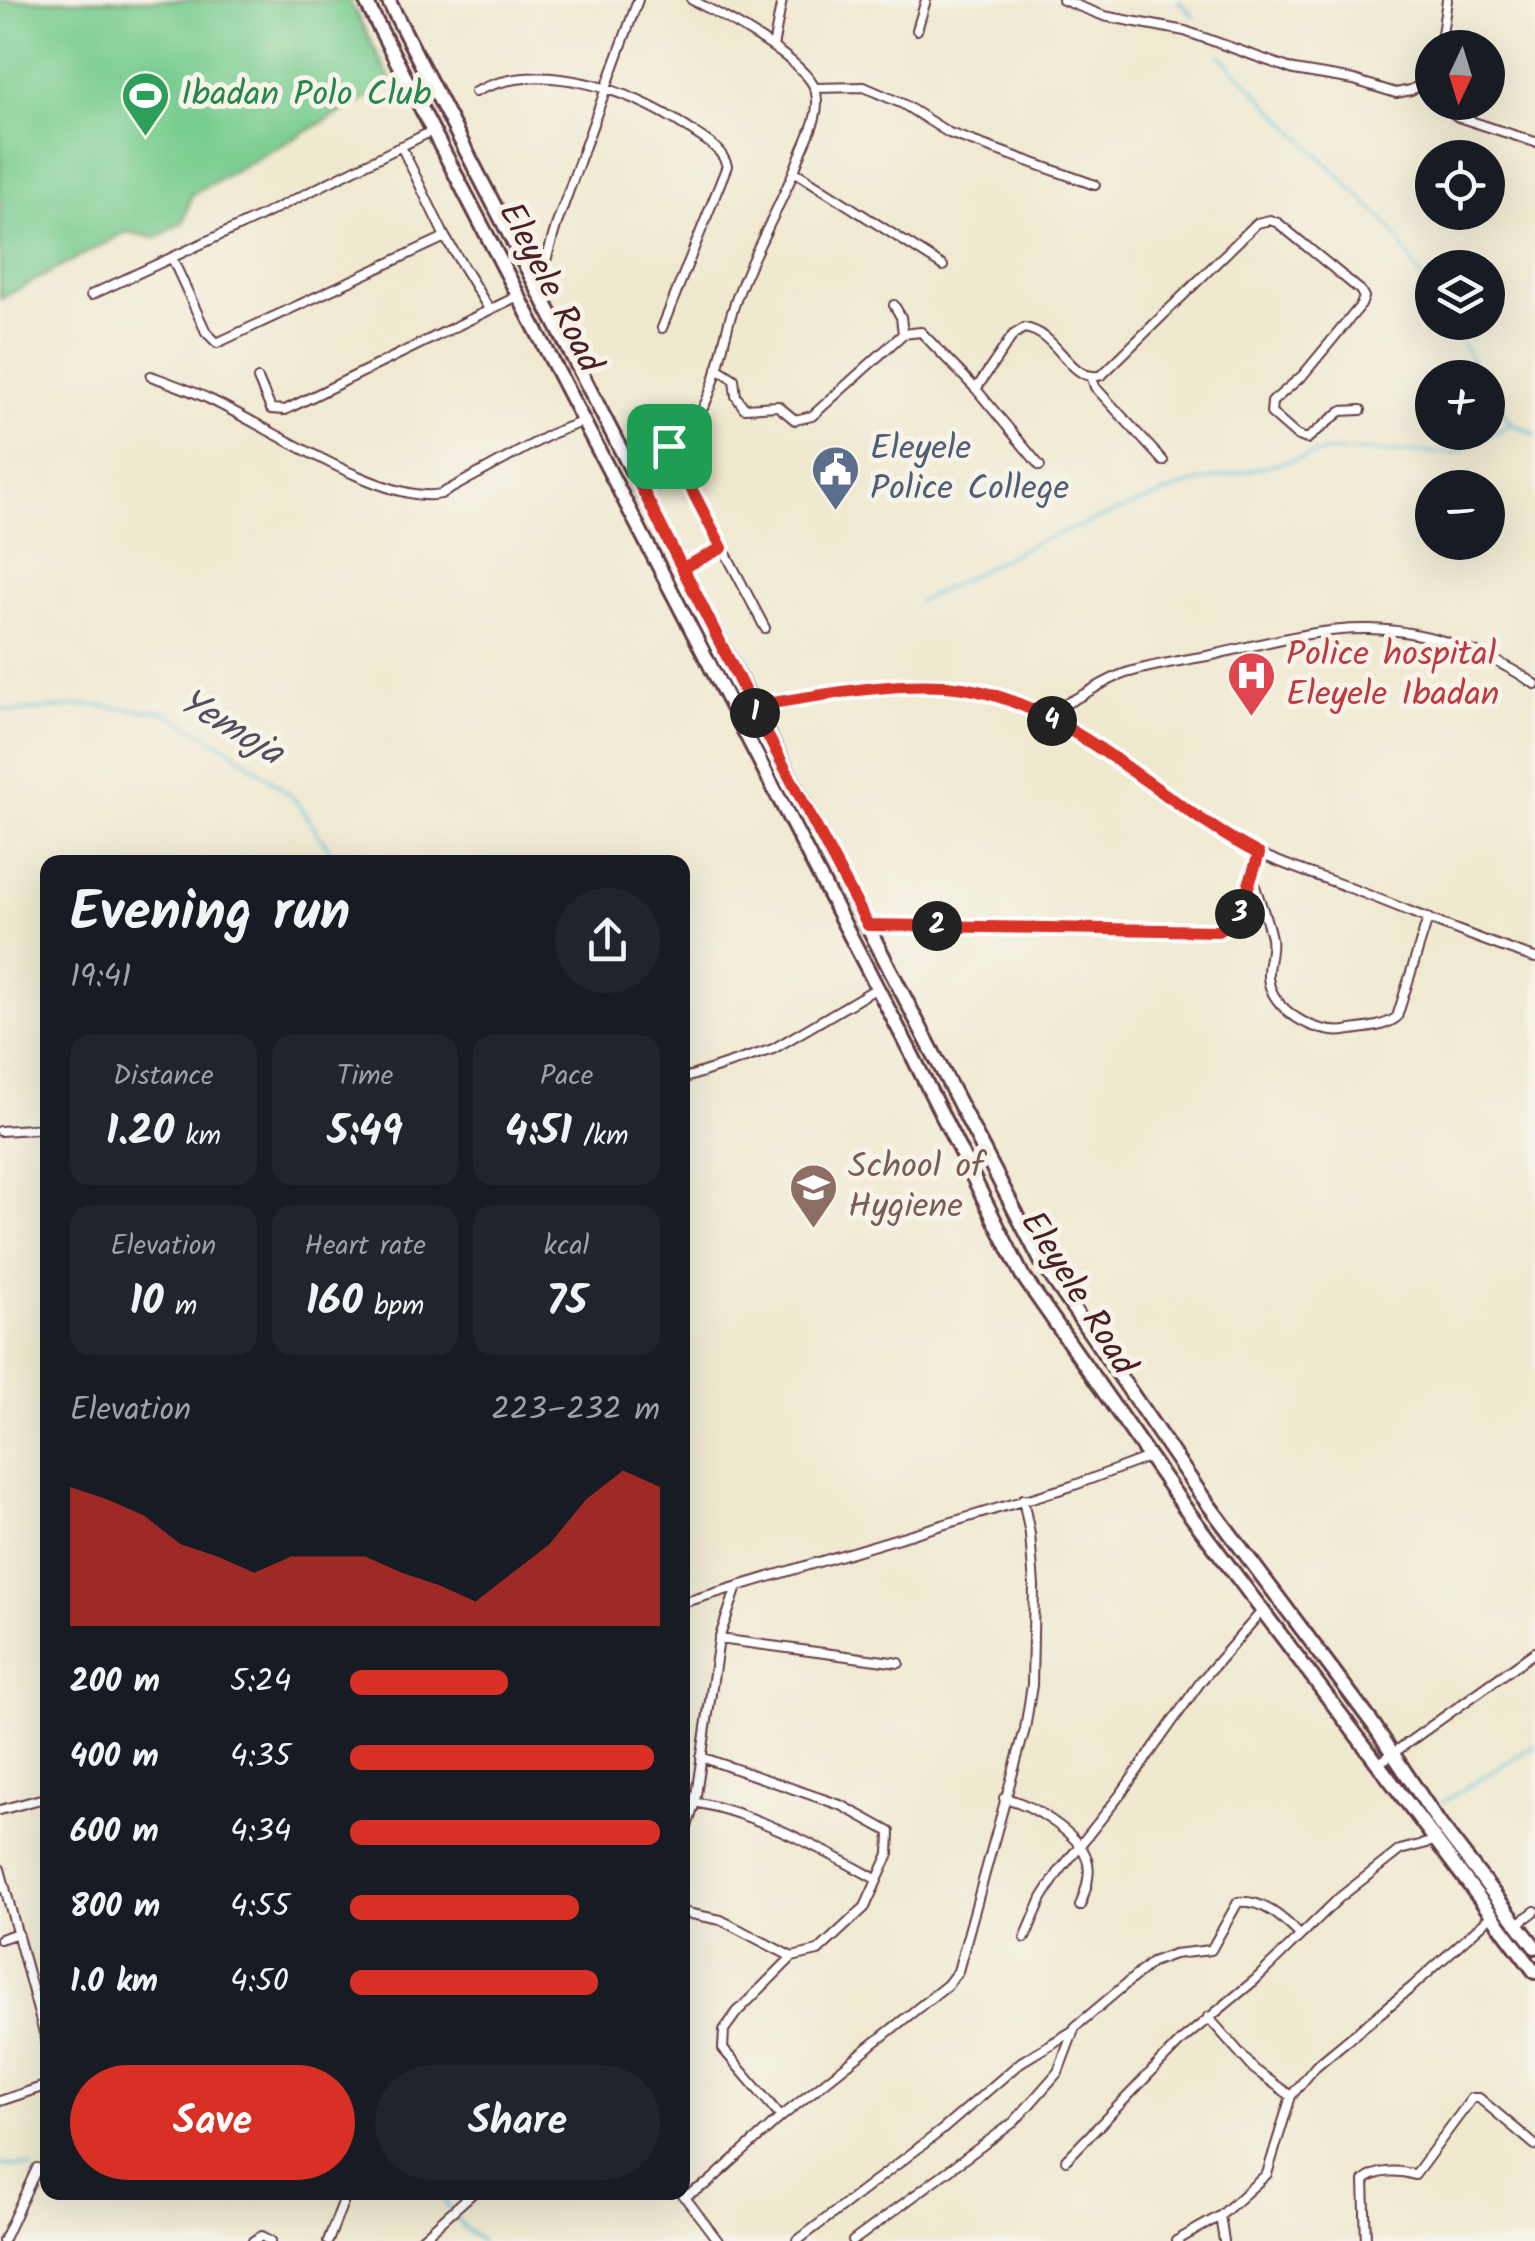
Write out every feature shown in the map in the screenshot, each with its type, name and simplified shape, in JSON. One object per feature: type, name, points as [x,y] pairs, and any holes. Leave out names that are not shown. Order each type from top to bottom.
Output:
[{"type":"main road","name":"Eleyele Road","points":[[365,0],[1022,1275],[1149,1456],[1388,1779],[1535,1947]]},
{"type":"main road","name":"Eleyele Road","points":[[388,0],[1042,1264],[1202,1496],[1373,1724],[1402,1768],[1434,1832],[1535,1972]]},
{"type":"main road","points":[[1022,1275],[1042,1264]]},
{"type":"street","points":[[538,285],[638,0]]},
{"type":"street","points":[[636,477],[696,420],[717,368],[733,306],[816,116],[814,88],[805,73],[773,48],[692,0]]},
{"type":"street","points":[[773,48],[782,0]]},
{"type":"street","points":[[918,30],[926,0]]},
{"type":"street","points":[[1063,0],[1104,16],[1186,32],[1294,70],[1354,80],[1396,93],[1415,86]]},
{"type":"street","points":[[1442,30],[1446,0]]},
{"type":"street","points":[[475,92],[494,82],[518,78],[608,87],[684,126],[724,154],[727,166],[662,328]]},
{"type":"street","points":[[814,88],[864,87],[903,104],[948,133],[1095,186]]},
{"type":"street","points":[[1467,120],[1535,142]]},
{"type":"street","points":[[91,295],[432,130]]},
{"type":"street","points":[[400,146],[445,236],[489,309]]},
{"type":"street","points":[[794,171],[943,266]]},
{"type":"street","points":[[976,390],[1014,335],[1024,328],[1046,337],[1079,373],[1092,378],[1105,373],[1256,223],[1274,221],[1364,297],[1304,375],[1272,402],[1271,413],[1296,435],[1307,439],[1340,412],[1361,410]]},
{"type":"street","points":[[172,258],[206,332],[217,343],[445,236]]},
{"type":"street","points":[[258,379],[272,409],[285,410],[520,295]]},
{"type":"street","points":[[894,305],[901,317],[903,334]]},
{"type":"street","points":[[717,368],[734,379],[736,396],[744,408],[778,406],[795,420],[812,416],[903,334],[921,332],[1040,466]]},
{"type":"street","points":[[151,376],[208,398],[376,483],[420,497],[441,494],[584,421]]},
{"type":"street","points":[[1092,378],[1094,387],[1163,461]]},
{"type":"street","points":[[669,446],[765,628]]},
{"type":"street","points":[[683,568],[722,548]]},
{"type":"street","points":[[1030,710],[1060,707],[1093,687],[1140,669],[1355,630],[1396,632],[1450,644],[1502,664],[1535,684]]},
{"type":"street","points":[[733,709],[892,687],[945,686],[984,693],[1030,710],[1087,740],[1182,807],[1259,854],[1535,958]]},
{"type":"street","points":[[868,925],[1218,931],[1238,918],[1259,854]]},
{"type":"street","points":[[1252,877],[1270,938],[1270,988],[1279,1000],[1319,1031],[1389,1024],[1398,1017],[1428,918]]},
{"type":"street","points":[[690,1076],[773,1050],[877,988]]},
{"type":"street","points":[[0,1132],[40,1129]]},
{"type":"street","points":[[690,1602],[1072,1486],[1149,1456]]},
{"type":"street","points":[[690,2191],[708,2183],[781,2117],[947,1985],[958,1971],[1025,1729],[1032,1685],[1034,1586],[1023,1499]]},
{"type":"street","points":[[690,1818],[719,1639],[737,1587]]},
{"type":"street","points":[[1025,1938],[1042,1898],[1202,1680],[1262,1611]]},
{"type":"street","points":[[719,1639],[899,1663]]},
{"type":"street","points":[[1378,1764],[1535,1652]]},
{"type":"street","points":[[702,1757],[842,1806],[890,1832],[889,1854],[865,1906],[818,1951],[792,1957],[724,2030],[723,2049],[781,2117]]},
{"type":"street","points":[[1004,1798],[1022,1801],[1041,1811],[1081,1848],[1088,1860],[1088,1872],[1080,1906]]},
{"type":"street","points":[[0,1810],[40,1799]]},
{"type":"street","points":[[690,1801],[808,1841],[876,1879]]},
{"type":"street","points":[[1066,2160],[1208,2017],[1255,1980],[1298,1934],[1400,1850],[1434,1832]]},
{"type":"street","points":[[0,1869],[40,2017]]},
{"type":"street","points":[[797,2241],[942,2130],[1020,2062],[1070,2032],[1152,1962],[1174,1954],[1211,1950],[1238,1902],[1256,1903],[1282,1918],[1298,1934]]},
{"type":"street","points":[[1518,1924],[1535,1912]]},
{"type":"street","points":[[690,1914],[721,1920],[792,1957]]},
{"type":"street","points":[[1176,2241],[1220,2216],[1267,2174],[1291,2096],[1343,2042],[1492,1915]]},
{"type":"street","points":[[0,1938],[18,1932]]},
{"type":"street","points":[[1208,2017],[1254,2069],[1291,2096]]},
{"type":"street","points":[[853,2241],[1014,2122],[1058,2072],[1070,2032]]},
{"type":"street","points":[[0,2100],[40,2088]]},
{"type":"street","points":[[1366,2241],[1364,2181],[1376,2173],[1401,2171],[1415,2175],[1472,2098],[1479,2098],[1535,2145]]},
{"type":"street","points":[[3,2241],[37,2168]]},
{"type":"street","points":[[328,2241],[345,2200]]},
{"type":"street","points":[[419,2241],[464,2200]]},
{"type":"street","points":[[686,2200],[718,2241]]},
{"type":"street","points":[[1220,2216],[1224,2241]]},
{"type":"street","points":[[252,2241],[262,2236],[271,2241]]},
{"type":"green space","name":"Ibadan Polo Club","points":[[0,0],[349,0],[393,84],[192,194],[183,222],[156,238],[126,232],[0,299]]},
{"type":"waterway","points":[[1178,0],[1194,17]]},
{"type":"waterway","points":[[1220,55],[1392,229],[1415,268]]},
{"type":"waterway","points":[[1460,340],[1471,360]]},
{"type":"waterway","points":[[1505,415],[1510,423]]},
{"type":"waterway","points":[[918,602],[1032,544],[1187,485],[1329,451],[1457,453],[1511,424]]},
{"type":"waterway","points":[[1512,424],[1535,434]]},
{"type":"waterway","name":"Yemoja","points":[[0,708],[11,712],[87,705],[164,712],[229,748],[294,798],[333,855]]},
{"type":"waterway","points":[[1443,1802],[1535,1745]]},
{"type":"waterway","points":[[0,2165],[33,2167]]},
{"type":"waterway","name":"Yemoja","points":[[443,2200],[464,2228],[481,2241]]},
{"type":"place","name":"Ibadan Polo Club","points":[[146,138]]},
{"type":"place","name":"Eleyele Police College","points":[[835,512]]},
{"type":"place","name":"Police hospital Eleyele Ibadan","points":[[1251,718]]},
{"type":"place","name":"School of Hygiene","points":[[813,1230]]},
{"type":"route","points":[[669,446],[636,477],[752,706],[868,925],[1218,931],[1238,918],[1259,854],[1197,817],[1087,740],[1012,702],[963,688],[915,686],[752,706],[683,568],[722,548],[669,446]]}]
